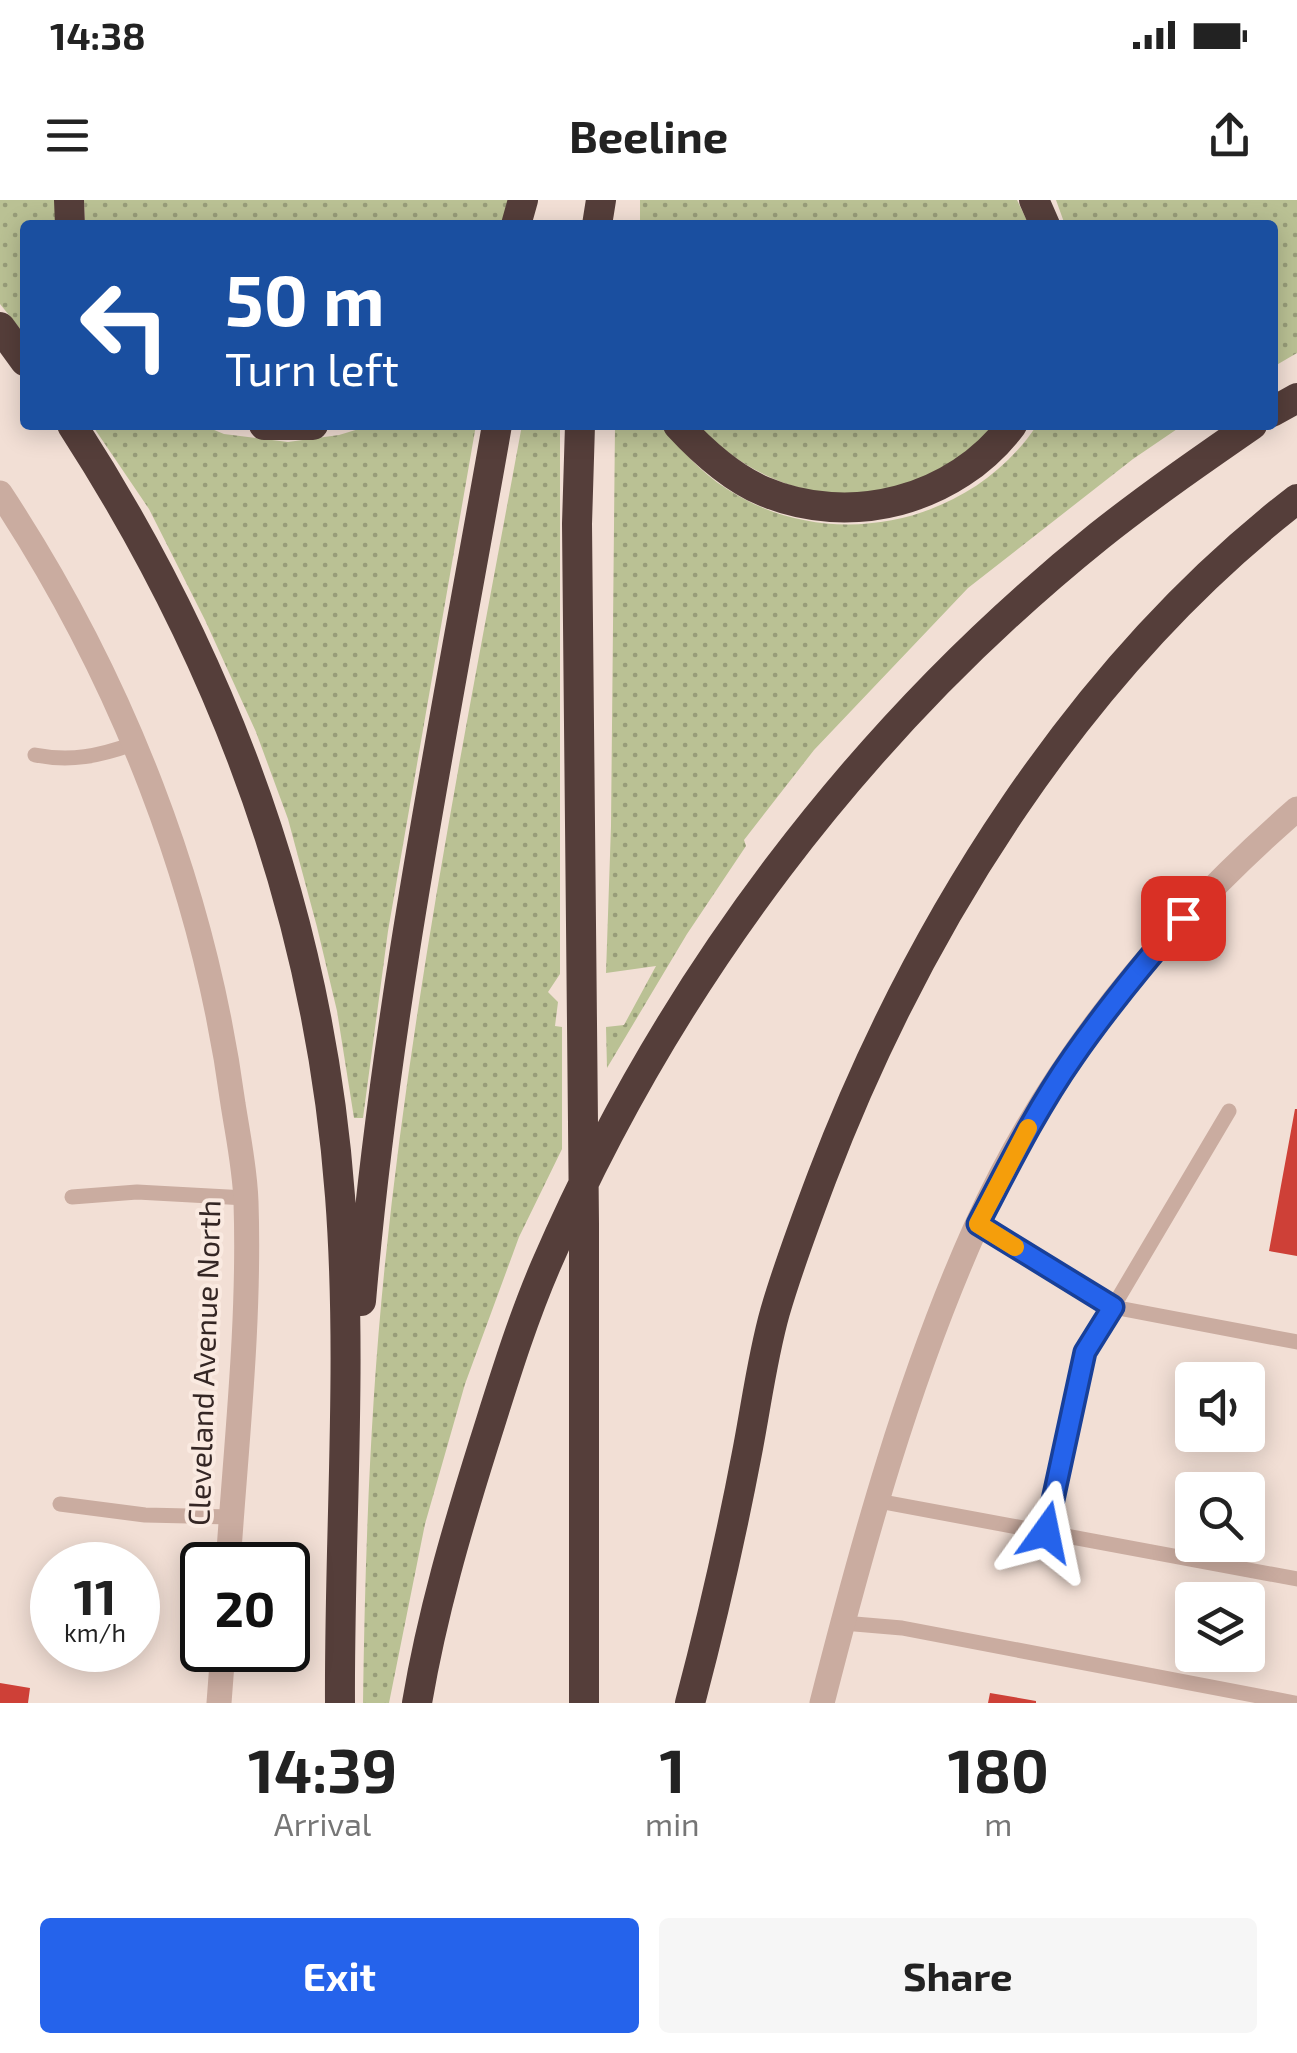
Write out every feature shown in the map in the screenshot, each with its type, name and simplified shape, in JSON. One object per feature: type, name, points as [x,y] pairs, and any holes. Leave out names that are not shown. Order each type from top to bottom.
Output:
[{"type":"highway","points":[[0,327],[20,354]]},
{"type":"highway","points":[[75,430],[168,586],[216,686],[271,837],[308,976],[328,1084],[344,1278],[345,1527],[340,1703]]},
{"type":"highway","points":[[345,1527],[366,1251],[387,1068],[496,430]]},
{"type":"highway","points":[[580,430],[576,524],[586,1543],[584,1703]]},
{"type":"highway","points":[[683,430],[728,471],[762,491],[837,508],[877,506],[914,497],[947,482],[978,460],[1007,430]]},
{"type":"highway","points":[[417,1703],[454,1536],[517,1339],[580,1189],[648,1062],[700,978],[817,817],[950,669],[1098,536],[1245,430]]},
{"type":"highway","points":[[690,1703],[720,1594],[774,1314],[846,1115],[884,1032],[973,872],[1078,722],[1148,637],[1208,576],[1297,499]]},
{"type":"street","name":"Cleveland Avenue North","points":[[0,494],[57,585],[106,682],[184,874],[212,976],[246,1198],[245,1323],[230,1542]]},
{"type":"street","points":[[822,1703],[878,1501],[930,1341],[978,1224],[1044,1102],[1128,982],[1183,918],[1297,809]]},
{"type":"street","points":[[219,1703],[221,1672]]},
{"type":"lane","points":[[35,755],[59,760],[96,757],[133,744]]},
{"type":"lane","points":[[1046,1532],[1085,1352],[1229,1112]]},
{"type":"lane","points":[[72,1198],[137,1192],[246,1198]]},
{"type":"lane","points":[[978,1224],[1113,1307],[1297,1342]]},
{"type":"lane","points":[[878,1501],[1297,1578]]},
{"type":"lane","points":[[60,1504],[145,1515],[232,1518]]},
{"type":"lane","points":[[843,1623],[902,1628],[1295,1703]]},
{"type":"green space","points":[[0,200],[57,200],[59,220],[20,220],[20,329],[0,304]]},
{"type":"green space","points":[[84,200],[510,200],[505,220],[85,220]]},
{"type":"green space","points":[[640,200],[1017,200],[1027,220],[640,220]]},
{"type":"green space","points":[[1056,200],[1297,200],[1297,353],[1278,364],[1278,220],[1063,220]]},
{"type":"green space","points":[[95,430],[214,430],[288,442],[356,430],[475,430],[388,931],[363,1118],[354,1118],[337,1011],[288,819],[256,732],[149,509]]},
{"type":"green space","points":[[521,430],[560,430],[560,974],[548,992],[558,1002],[555,1026],[562,1027],[562,1149],[519,1237],[465,1384],[425,1524],[389,1703],[363,1703],[367,1538],[380,1319],[411,1053],[445,843]]},
{"type":"green space","points":[[615,430],[666,430],[684,452],[727,489],[767,509],[809,521],[852,524],[895,520],[936,507],[974,487],[1009,459],[1033,430],[1176,430],[968,588],[814,750],[744,840],[746,846],[687,934],[607,1068],[606,1027],[624,1025],[656,966],[606,973]]},
{"type":"green space","points":[[703,430],[989,430],[961,455],[924,477],[886,490],[846,494],[807,490],[768,476],[732,455]]},
{"type":"building","points":[[1297,1109],[1297,1256],[1269,1251]]},
{"type":"building","points":[[0,1683],[30,1688],[28,1703],[0,1703]]},
{"type":"building","points":[[990,1693],[1036,1701],[1036,1703],[988,1703]]},
{"type":"slow traffic","points":[[1015,1247],[978,1224],[1028,1128]]},
{"type":"route","points":[[1046,1532],[1085,1352],[1113,1307],[978,1224],[1027,1130],[1072,1059],[1128,982],[1183,918]]}]
